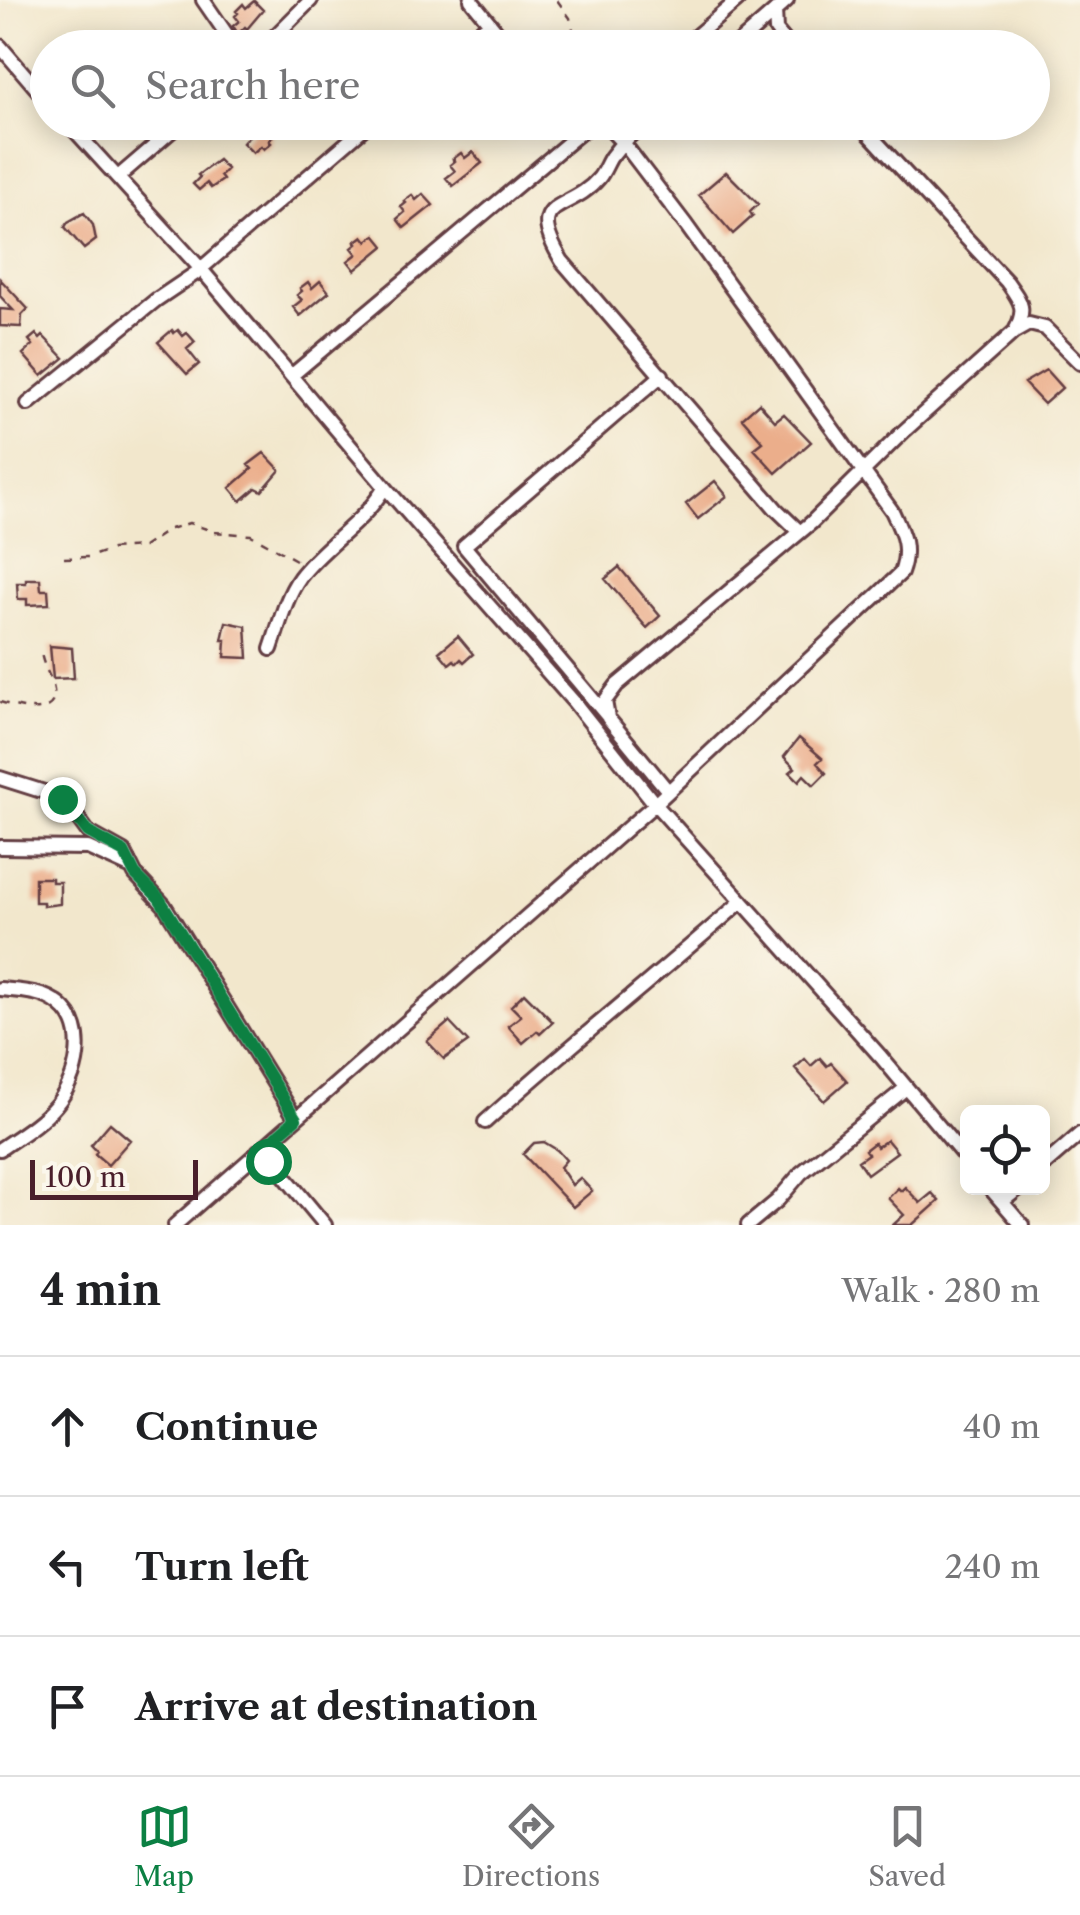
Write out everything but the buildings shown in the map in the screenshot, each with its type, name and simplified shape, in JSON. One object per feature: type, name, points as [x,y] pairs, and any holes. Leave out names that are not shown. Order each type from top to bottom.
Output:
[{"type":"street","points":[[202,0],[223,30]]},
{"type":"street","points":[[281,30],[311,0]]},
{"type":"street","points":[[472,0],[496,30]]},
{"type":"street","points":[[703,30],[738,0]]},
{"type":"street","points":[[752,30],[787,0]]},
{"type":"street","points":[[757,26],[776,30],[775,11]]},
{"type":"street","points":[[482,30],[490,23]]},
{"type":"street","points":[[0,46],[30,81]]},
{"type":"street","points":[[84,140],[200,268],[386,488],[574,701],[655,804],[960,1152]]},
{"type":"street","points":[[118,176],[161,140]]},
{"type":"street","points":[[28,404],[200,268],[350,140]]},
{"type":"street","points":[[292,376],[561,140]]},
{"type":"street","points":[[624,140],[599,178],[555,207],[547,218],[547,236],[562,261],[800,532]]},
{"type":"street","points":[[875,140],[1080,363]]},
{"type":"street","points":[[176,1225],[655,804],[901,573],[906,542],[892,511],[622,142]]},
{"type":"street","points":[[1014,334],[1023,316],[1020,300]]},
{"type":"street","points":[[608,718],[606,701],[616,685],[800,532],[1014,334],[1029,324],[1045,328]]},
{"type":"street","points":[[662,375],[464,546],[668,791]]},
{"type":"street","points":[[271,649],[291,593],[310,566],[368,512],[386,488]]},
{"type":"street","points":[[0,778],[62,799],[88,832],[124,852],[132,868],[164,905],[296,1119]]},
{"type":"street","points":[[0,848],[88,848],[132,868]]},
{"type":"street","points":[[485,1122],[742,901]]},
{"type":"street","points":[[0,989],[37,992],[62,1005],[72,1022],[79,1052],[76,1074],[56,1105],[0,1149]]},
{"type":"street","points":[[748,1225],[778,1200],[801,1173],[906,1088]]},
{"type":"street","points":[[1050,1160],[1080,1134]]},
{"type":"street","points":[[258,1152],[277,1168],[325,1225]]},
{"type":"street","points":[[996,1195],[1022,1225]]},
{"type":"street","points":[[1002,1202],[1010,1195]]},
{"type":"path","points":[[557,0],[573,30]]},
{"type":"path","points":[[64,558],[144,547],[170,529],[189,523],[215,532],[251,534],[310,566]]},
{"type":"path","points":[[0,702],[32,711],[52,701],[54,690],[41,651]]},
{"type":"route","points":[[62,799],[84,829],[124,852],[135,874],[159,898],[296,1119],[258,1152],[268,1161]]}]
